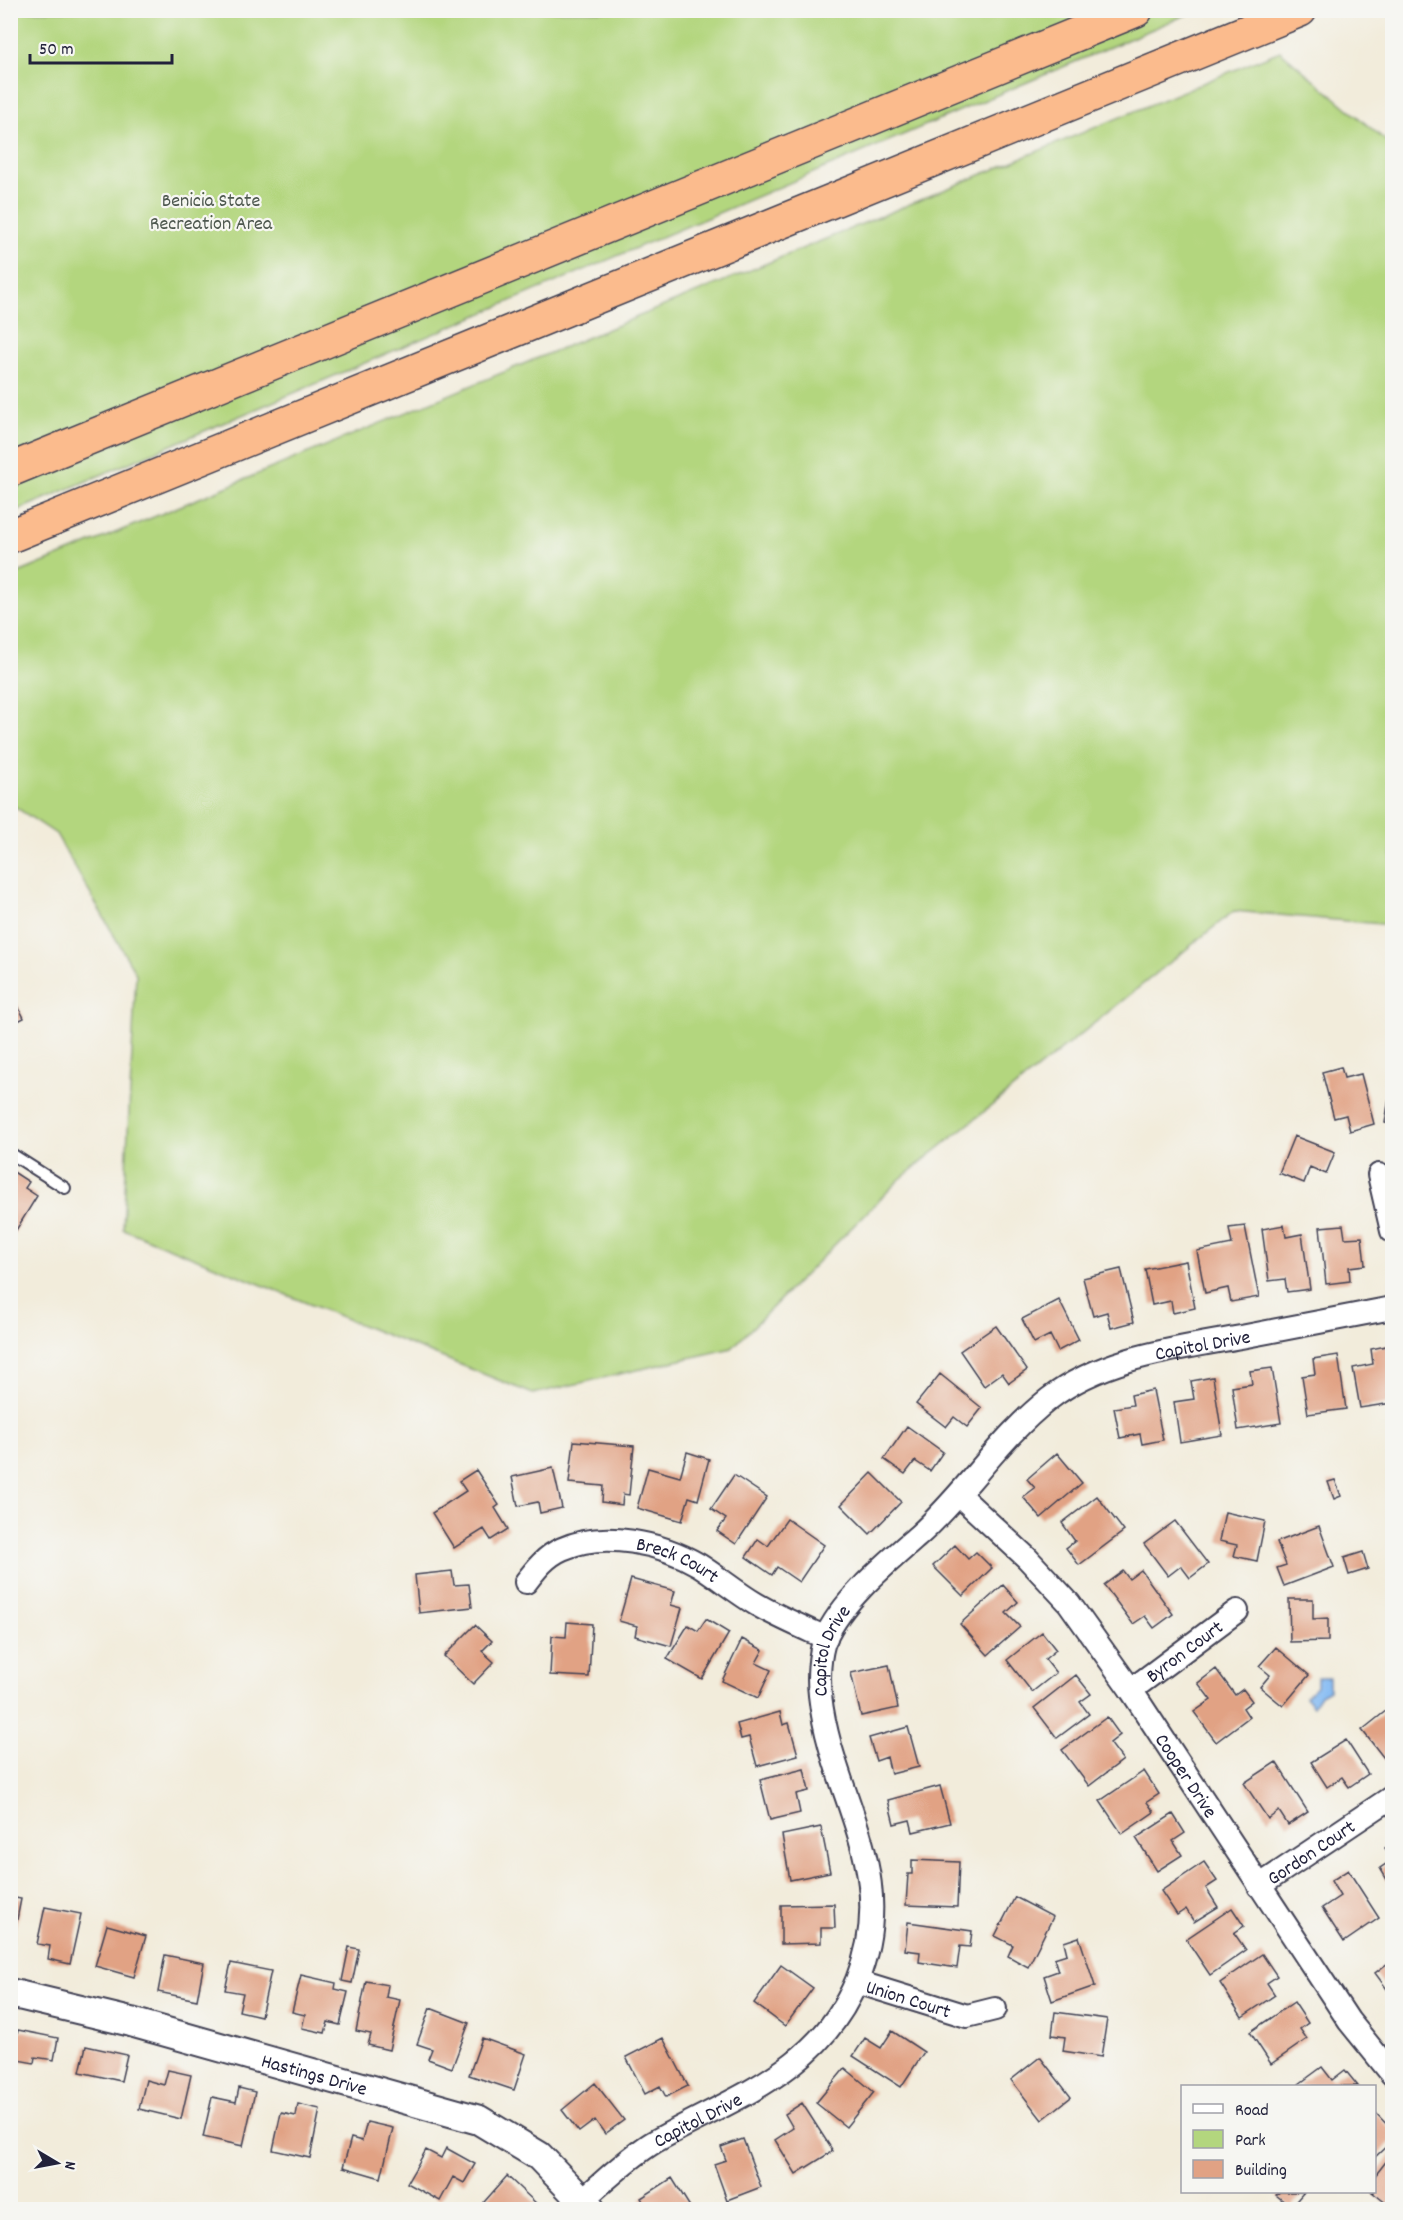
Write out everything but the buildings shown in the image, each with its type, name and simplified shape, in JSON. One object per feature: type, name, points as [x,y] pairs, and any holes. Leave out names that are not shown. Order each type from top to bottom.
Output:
[{"type":"highway","points":[[10,470],[1136,10]]},
{"type":"highway","points":[[10,536],[1300,10]]},
{"type":"street","points":[[1378,1175],[1392,1231]]},
{"type":"street","name":"Capitol Drive","points":[[587,2204],[650,2144],[783,2073],[813,2047],[837,2016],[857,1982],[867,1948],[872,1915],[870,1871],[825,1723],[819,1692],[821,1656],[826,1638],[864,1587],[959,1495],[1003,1441],[1050,1398],[1085,1377],[1127,1361],[1183,1348],[1392,1308]]},
{"type":"street","name":"Cooper Drive","points":[[959,1495],[1027,1558],[1070,1603],[1131,1690],[1348,2021],[1392,2073]]},
{"type":"street","name":"Breck Court","points":[[526,1582],[544,1560],[562,1549],[585,1542],[623,1540],[661,1547],[698,1565],[755,1603],[826,1638]]},
{"type":"street","name":"Byron Court","points":[[1131,1690],[1237,1611]]},
{"type":"street","name":"Gordon Court","points":[[1259,1886],[1392,1797]]},
{"type":"street","name":"Union Court","points":[[857,1982],[967,2016],[995,2008]]},
{"type":"street","name":"Hastings Drive","points":[[10,1993],[131,2022],[479,2120],[539,2156],[587,2204]]},
{"type":"lane","points":[[10,1153],[65,1188]]},
{"type":"green space","name":"Benicia State Recreation Area","points":[[11,11],[1195,11],[11,513]]},
{"type":"green space","points":[[1280,51],[1392,146],[1392,925],[1234,911],[899,1180],[732,1348],[533,1394],[123,1229],[136,974],[56,834],[11,804],[11,576]]},
{"type":"water","points":[[1317,1678],[1329,1678],[1329,1690],[1320,1695],[1313,1706],[1305,1697],[1317,1686]]}]
